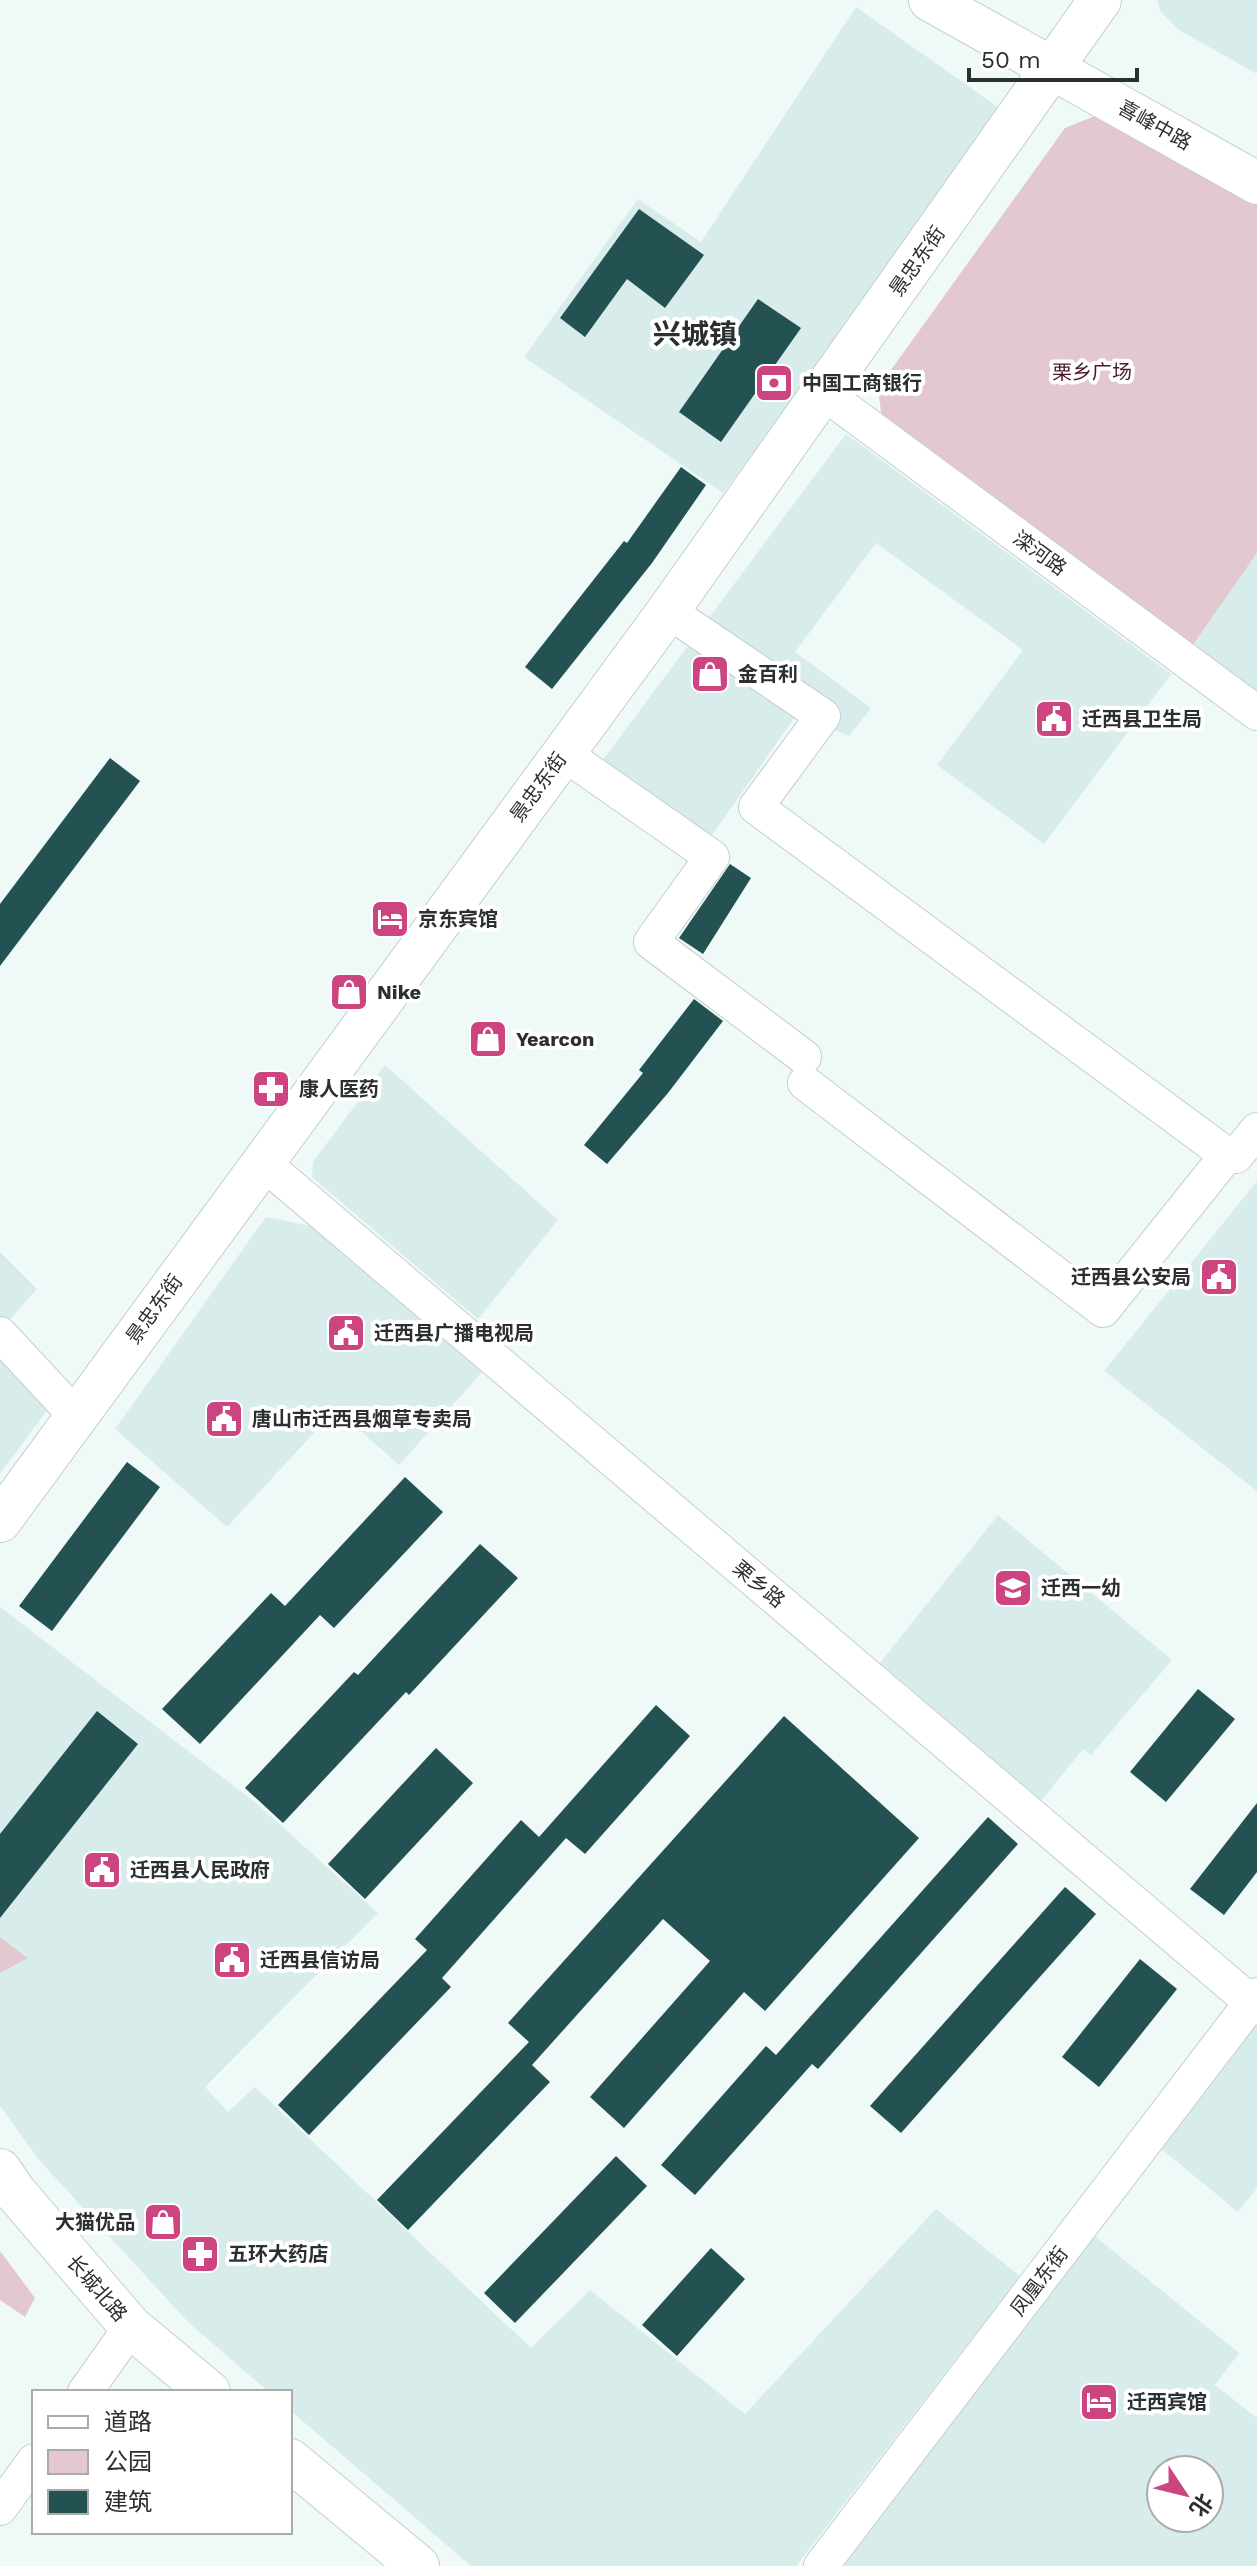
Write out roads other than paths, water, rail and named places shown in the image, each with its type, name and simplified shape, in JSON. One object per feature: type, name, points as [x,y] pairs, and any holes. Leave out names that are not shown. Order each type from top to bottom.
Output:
[{"type":"main road","points":[[930,0],[1060,57]]},
{"type":"main road","points":[[985,0],[1060,57]]},
{"type":"main road","name":"景忠东街","points":[[0,1521],[261,1161],[668,611],[1100,0]]},
{"type":"main road","name":"喜峰中路","points":[[1060,57],[1257,153]]},
{"type":"main road","name":"喜峰中路","points":[[1060,57],[1257,183]]},
{"type":"main road","name":"长城北路","points":[[0,2170],[124,2337],[169,2390]]},
{"type":"main road","name":"长城北路","points":[[0,2213],[124,2337],[206,2390]]},
{"type":"main road","points":[[292,2462],[418,2566]]},
{"type":"main road","points":[[292,2494],[379,2566]]},
{"type":"street","name":"滦河路","points":[[824,393],[1257,713]]},
{"type":"street","points":[[668,611],[823,716],[756,807],[1227,1155],[1236,1156],[1257,1130]]},
{"type":"street","points":[[563,753],[712,857],[651,942],[1103,1310],[1227,1155]]},
{"type":"street","name":"栗乡路","points":[[261,1161],[1255,2002]]},
{"type":"street","points":[[0,1334],[76,1416]]},
{"type":"street","name":"凤凰东街","points":[[821,2566],[1255,2002]]},
{"type":"street","points":[[86,2390],[124,2337]]},
{"type":"street","points":[[0,2508],[32,2464]]},
{"type":"place","name":"中国工商银行","points":[[774,383]]},
{"type":"place","name":"金百利","points":[[710,674]]},
{"type":"place","name":"迁西县卫生局","points":[[1054,719]]},
{"type":"place","name":"京东宾馆","points":[[390,919]]},
{"type":"place","name":"Nike","points":[[349,992]]},
{"type":"place","name":"Yearcon","points":[[488,1039]]},
{"type":"place","name":"康人医药","points":[[271,1089]]},
{"type":"place","name":"迁西县公安局","points":[[1219,1277]]},
{"type":"place","name":"迁西县广播电视局","points":[[346,1333]]},
{"type":"place","name":"唐山市迁西县烟草专卖局","points":[[224,1419]]},
{"type":"place","name":"迁西一幼","points":[[1013,1588]]},
{"type":"place","name":"迁西县人民政府","points":[[102,1870]]},
{"type":"place","name":"迁西县信访局","points":[[232,1960]]},
{"type":"place","name":"大猫优品","points":[[163,2222]]},
{"type":"place","name":"五环大药店","points":[[200,2254]]},
{"type":"place","name":"迁西宾馆","points":[[1099,2402]]},
{"type":"district","name":"兴城镇","points":[[695,334]]},
{"type":"park label","name":"栗乡广场","points":[[1092,372]]}]
